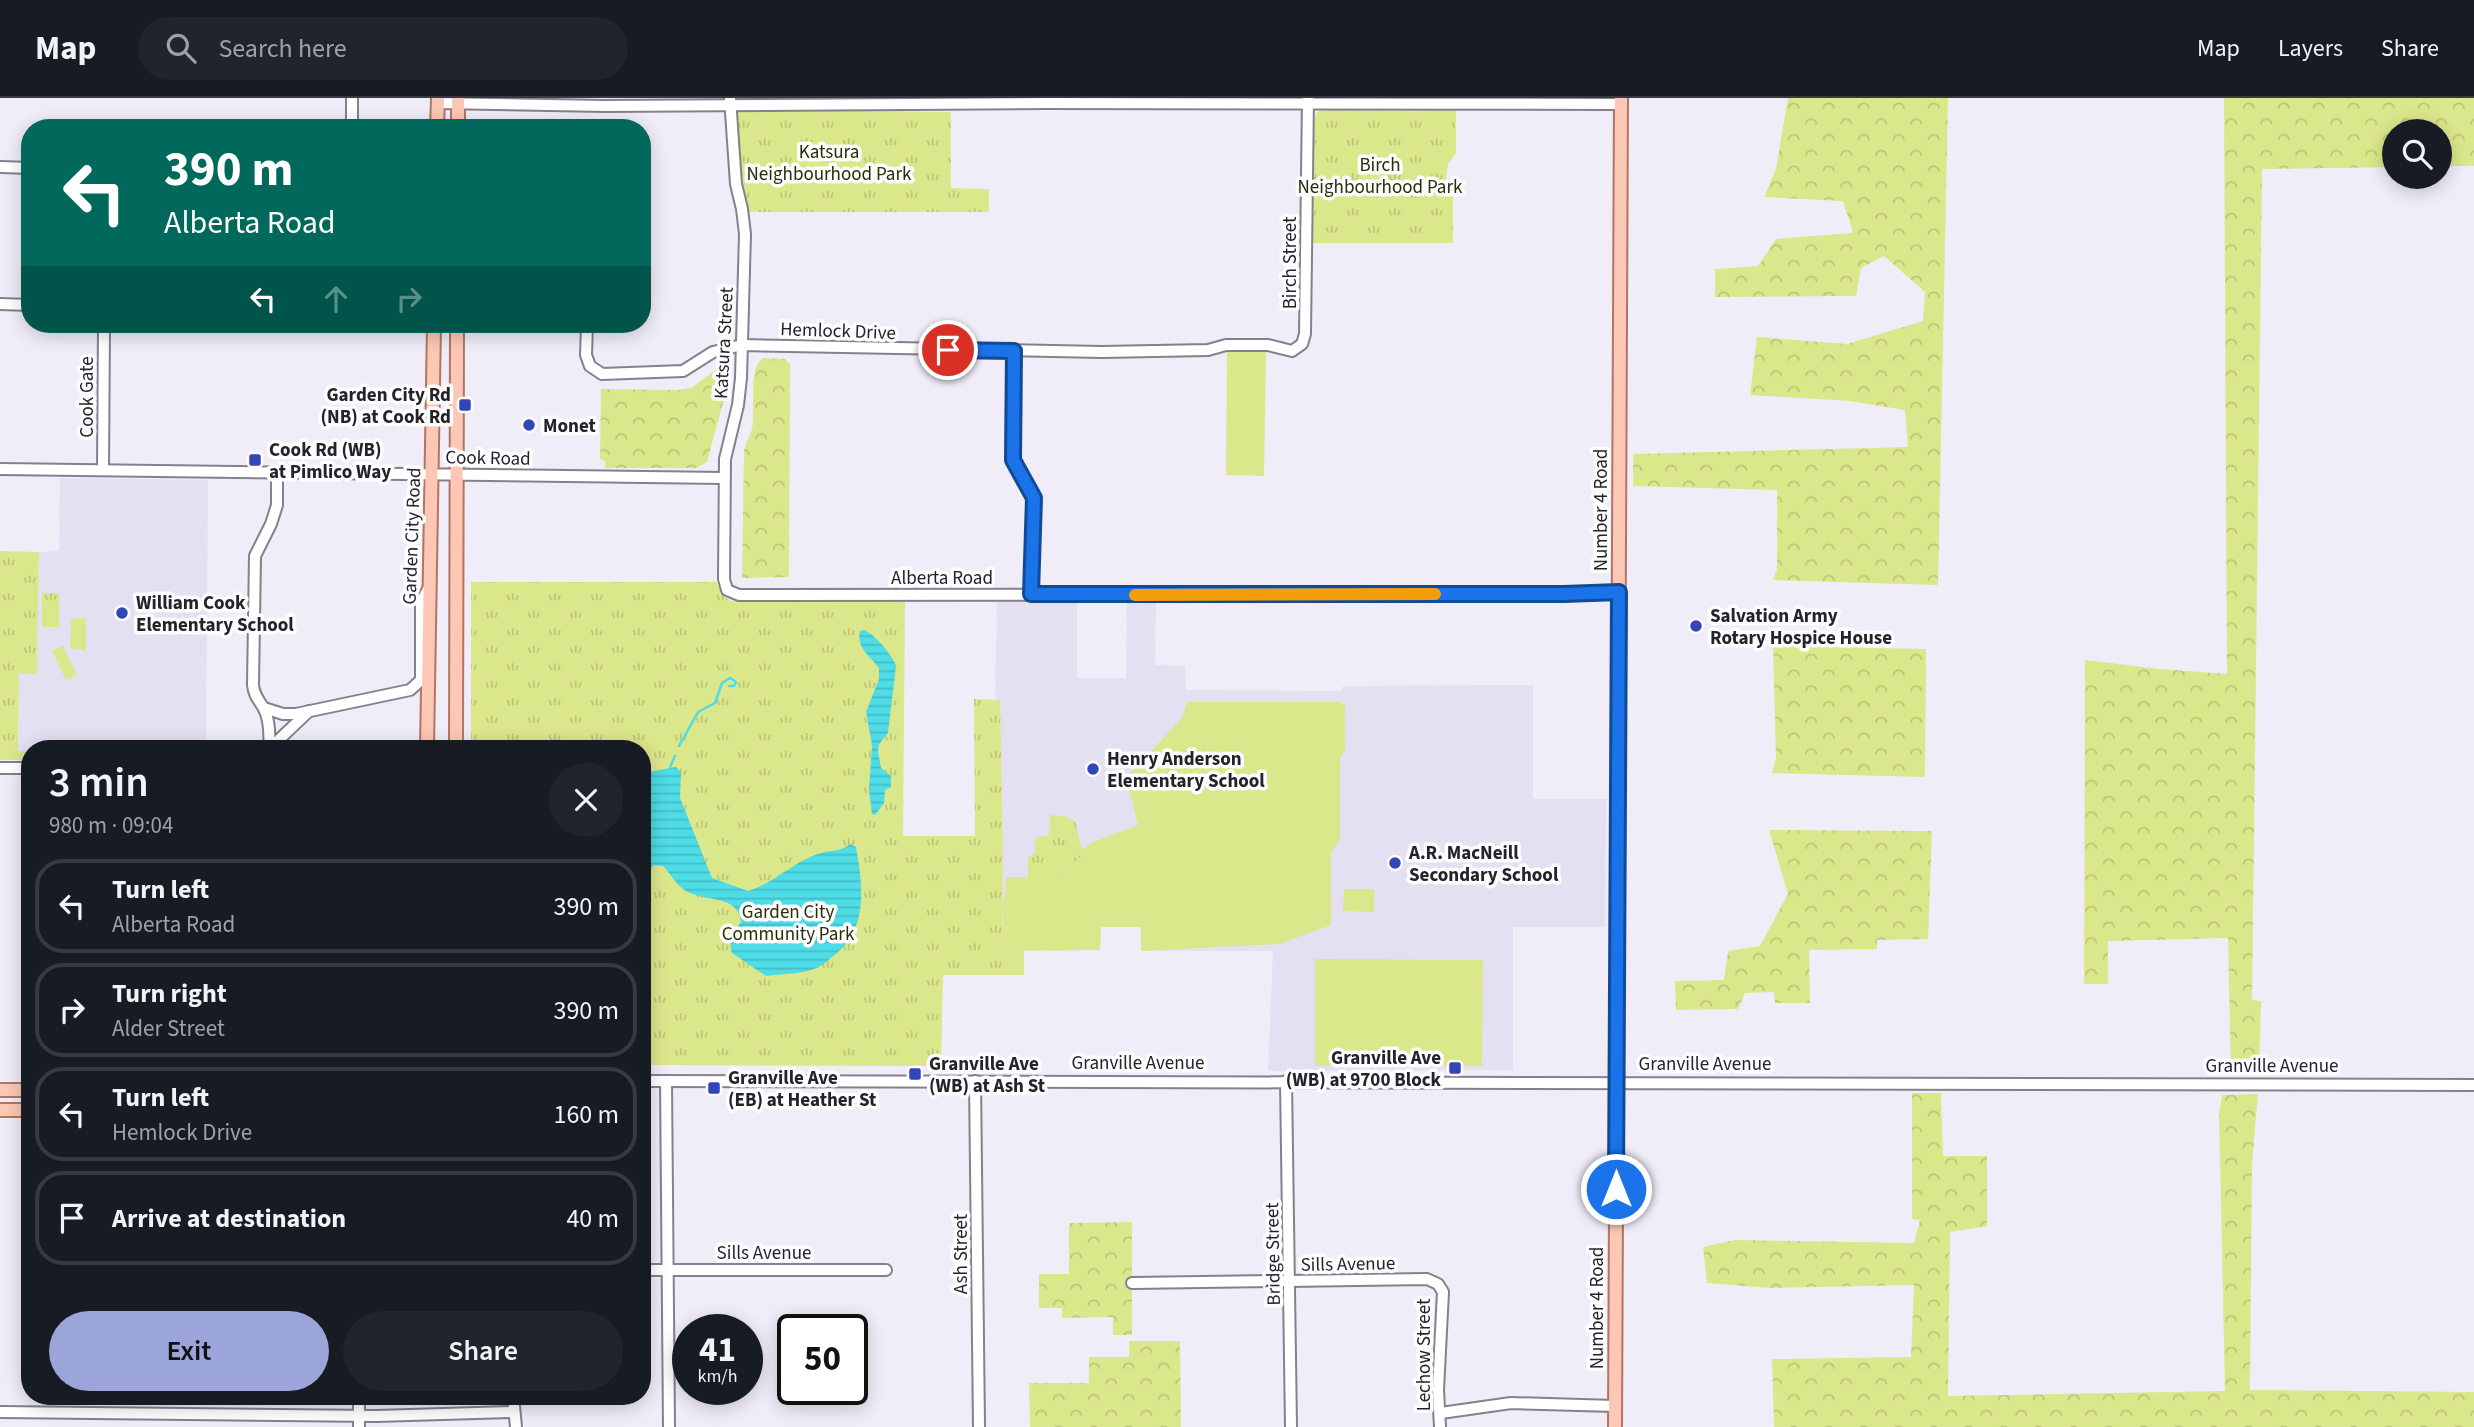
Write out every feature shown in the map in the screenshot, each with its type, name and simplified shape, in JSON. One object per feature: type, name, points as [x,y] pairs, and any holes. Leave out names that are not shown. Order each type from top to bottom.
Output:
[{"type":"main road","points":[[437,119],[438,101]]},
{"type":"main road","points":[[458,101],[458,119]]},
{"type":"main road","name":"Number 4 Road","points":[[1615,1427],[1621,101]]},
{"type":"main road","name":"Garden City Road","points":[[427,740],[434,333]]},
{"type":"main road","points":[[456,740],[457,333]]},
{"type":"main road","points":[[0,1090],[21,1090]]},
{"type":"main road","points":[[0,1110],[21,1110]]},
{"type":"street","points":[[352,98],[352,119]]},
{"type":"street","points":[[438,101],[1621,101]]},
{"type":"street","name":"Katsura Street","points":[[727,590],[724,579],[724,478],[727,444],[738,405],[744,234],[736,184],[730,101]]},
{"type":"street","name":"Birch Street","points":[[1302,344],[1306,322],[1308,101]]},
{"type":"street","points":[[0,167],[21,168]]},
{"type":"street","points":[[0,304],[21,305]]},
{"type":"street","name":"Cook Gate","points":[[103,470],[104,333]]},
{"type":"street","name":"Hemlock Drive","points":[[587,333],[586,355],[590,366],[602,374],[683,371],[713,352],[742,345],[1014,351],[1208,350],[1226,345],[1268,345],[1292,351],[1302,344]]},
{"type":"street","points":[[1014,351],[1013,460],[1034,498],[1031,594]]},
{"type":"street","name":"Cook Road","points":[[0,469],[724,478]]},
{"type":"street","points":[[269,740],[270,730],[264,708],[257,700],[253,685],[255,556],[271,524],[276,505],[277,472]]},
{"type":"street","points":[[264,708],[283,714],[309,711],[396,695],[415,687],[421,680],[421,602],[428,589]]},
{"type":"street","name":"Alberta Road","points":[[727,590],[739,595],[1619,592]]},
{"type":"street","points":[[278,740],[309,711]]},
{"type":"street","points":[[0,768],[21,768]]},
{"type":"street","name":"Granville Avenue","points":[[651,1081],[2474,1085]]},
{"type":"street","points":[[666,1081],[669,1427]]},
{"type":"street","name":"Ash Street","points":[[975,1081],[979,1427]]},
{"type":"street","name":"Bridge Street","points":[[1286,1081],[1291,1427]]},
{"type":"street","name":"Sills Avenue","points":[[651,1270],[886,1270]]},
{"type":"street","name":"Sills Avenue","points":[[1132,1283],[1427,1279],[1438,1284]]},
{"type":"street","name":"Lechow Street","points":[[1438,1284],[1443,1292],[1438,1390],[1440,1427]]},
{"type":"street","points":[[1441,1413],[1511,1404],[1615,1406]]},
{"type":"street","points":[[513,1405],[516,1427]]},
{"type":"street","points":[[0,1412],[359,1422],[513,1412]]},
{"type":"shaded area","name":"William Cook Elementary School","points":[[60,478],[208,480],[206,740],[21,740],[21,751],[18,751],[19,674],[37,674],[39,552],[59,551]]},
{"type":"shaded area","name":"A.R. MacNeill Secondary School","points":[[997,601],[1077,601],[1077,678],[1126,678],[1127,602],[1156,601],[1155,665],[1185,666],[1186,690],[1342,691],[1343,686],[1533,685],[1533,799],[1606,799],[1605,927],[1513,927],[1513,1070],[1268,1071],[1273,951],[1141,951],[1141,927],[1101,927],[1100,950],[1002,951],[1000,701],[995,700]]},
{"type":"green space","points":[[1788,98],[1948,98],[1938,585],[1773,580],[1777,569],[1777,490],[1633,486],[1633,454],[1908,447],[1905,410],[1850,401],[1750,395],[1757,337],[1847,344],[1923,321],[1925,292],[1884,256],[1861,268],[1856,296],[1715,297],[1715,269],[1758,266],[1776,239],[1853,233],[1843,201],[1764,197],[1776,169]]},
{"type":"green space","points":[[2224,98],[2474,98],[2474,166],[2452,166],[2452,119],[2382,119],[2382,167],[2262,169],[2252,1000],[2261,1001],[2259,1073],[2231,1075],[2228,938],[2108,941],[2108,984],[2084,984],[2085,660],[2227,674]]},
{"type":"green space","name":"Katsura Neighbourhood Park","points":[[744,109],[951,112],[951,188],[989,189],[989,212],[747,212],[735,118],[738,112]]},
{"type":"green space","name":"Birch Neighbourhood Park","points":[[1326,109],[1456,109],[1456,153],[1448,164],[1446,179],[1453,194],[1453,243],[1311,243],[1314,119],[1317,112]]},
{"type":"green space","points":[[1227,350],[1266,350],[1264,476],[1226,475]]},
{"type":"green space","points":[[763,358],[785,359],[790,364],[789,577],[742,578],[744,450],[752,429],[755,371]]},
{"type":"green space","points":[[720,367],[726,367],[725,395],[707,462],[696,468],[605,468],[605,461],[600,459],[601,389],[691,388]]},
{"type":"green space","points":[[0,551],[39,552],[37,674],[19,674],[18,751],[21,751],[21,760],[0,760]]},
{"type":"green space","name":"Garden City Community Park","points":[[471,582],[716,582],[724,597],[731,601],[905,601],[903,836],[975,836],[974,699],[1000,700],[1002,951],[1024,951],[1024,975],[943,975],[941,1066],[651,1065],[651,740],[471,740]]},
{"type":"green space","points":[[42,593],[59,593],[59,627],[42,627]]},
{"type":"green space","points":[[86,618],[86,651],[70,648],[71,619]]},
{"type":"green space","points":[[63,646],[77,675],[66,680],[52,651]]},
{"type":"green space","points":[[1773,646],[1926,649],[1925,777],[1772,773],[1776,758]]},
{"type":"green space","points":[[1187,702],[1339,702],[1345,706],[1345,750],[1340,758],[1340,839],[1331,853],[1331,925],[1279,944],[1141,951],[1141,927],[1101,927],[1100,950],[1002,951],[1006,877],[1047,877],[1058,873],[1081,857],[1082,850],[1091,843],[1138,825],[1126,778],[1182,718]]},
{"type":"green space","points":[[1050,815],[1064,816],[1075,821],[1082,850],[1081,857],[1063,875],[1058,873],[1047,877],[1028,877],[1028,857],[1035,853],[1035,840],[1049,835]]},
{"type":"green space","points":[[1769,830],[1932,831],[1928,939],[1877,940],[1877,949],[1809,950],[1810,1003],[1775,1003],[1774,992],[1745,993],[1738,1009],[1676,1010],[1675,981],[1724,980],[1728,951],[1760,946],[1788,894]]},
{"type":"green space","points":[[1344,889],[1374,889],[1374,912],[1343,911]]},
{"type":"green space","points":[[1315,959],[1483,960],[1482,1066],[1315,1066]]},
{"type":"green space","points":[[1912,1093],[1941,1093],[1943,1156],[1987,1156],[1987,1226],[1950,1232],[1948,1396],[2225,1391],[2219,1113],[2222,1095],[2258,1094],[2252,1163],[2250,1390],[2474,1392],[2474,1427],[1774,1427],[1772,1359],[1911,1357],[1914,1285],[1771,1288],[1707,1283],[1703,1247],[1735,1240],[1914,1243],[1920,1220],[1912,1219]]},
{"type":"green space","points":[[1132,1222],[1132,1335],[1113,1335],[1113,1317],[1062,1318],[1062,1308],[1039,1308],[1039,1274],[1069,1274],[1069,1223]]},
{"type":"green space","points":[[1129,1341],[1180,1341],[1181,1427],[1030,1427],[1029,1383],[1089,1383],[1089,1357],[1129,1357]]},
{"type":"water","points":[[864,630],[882,645],[896,666],[888,733],[879,744],[878,751],[881,768],[891,776],[891,787],[885,790],[884,803],[875,815],[872,814],[869,790],[872,745],[866,712],[879,679],[879,668],[860,642],[860,631]]},
{"type":"water","points":[[676,767],[681,772],[680,798],[712,878],[748,891],[814,855],[841,849],[850,844],[856,847],[861,907],[858,921],[844,946],[817,968],[766,976],[732,953],[732,937],[741,922],[734,907],[686,891],[663,866],[651,867],[651,771]]},
{"type":"waterway","points":[[679,746],[698,712],[715,703],[722,683],[730,678],[736,682],[734,686],[729,686]]},
{"type":"waterway","points":[[670,767],[675,756]]},
{"type":"slow traffic","points":[[1135,595],[1435,594]]},
{"type":"place","name":"Garden City Rd (NB) at Cook Rd","points":[[465,405]]},
{"type":"place","name":"Monet","points":[[529,425]]},
{"type":"place","name":"Cook Rd (WB) at Pimlico Way","points":[[255,460]]},
{"type":"place","name":"William Cook Elementary School","points":[[122,613]]},
{"type":"place","name":"Salvation Army Rotary Hospice House","points":[[1696,626]]},
{"type":"place","name":"Henry Anderson Elementary School","points":[[1093,769]]},
{"type":"place","name":"A.R. MacNeill Secondary School","points":[[1395,863]]},
{"type":"place","name":"Granville Ave (WB) at 9700 Block","points":[[1455,1068]]},
{"type":"place","name":"Granville Ave (WB) at Ash St","points":[[915,1074]]},
{"type":"place","name":"Granville Ave (EB) at Heather St","points":[[714,1088]]},
{"type":"route","points":[[948,350],[1014,351],[1013,460],[1034,498],[1031,594],[1619,592],[1616,1189]]}]
